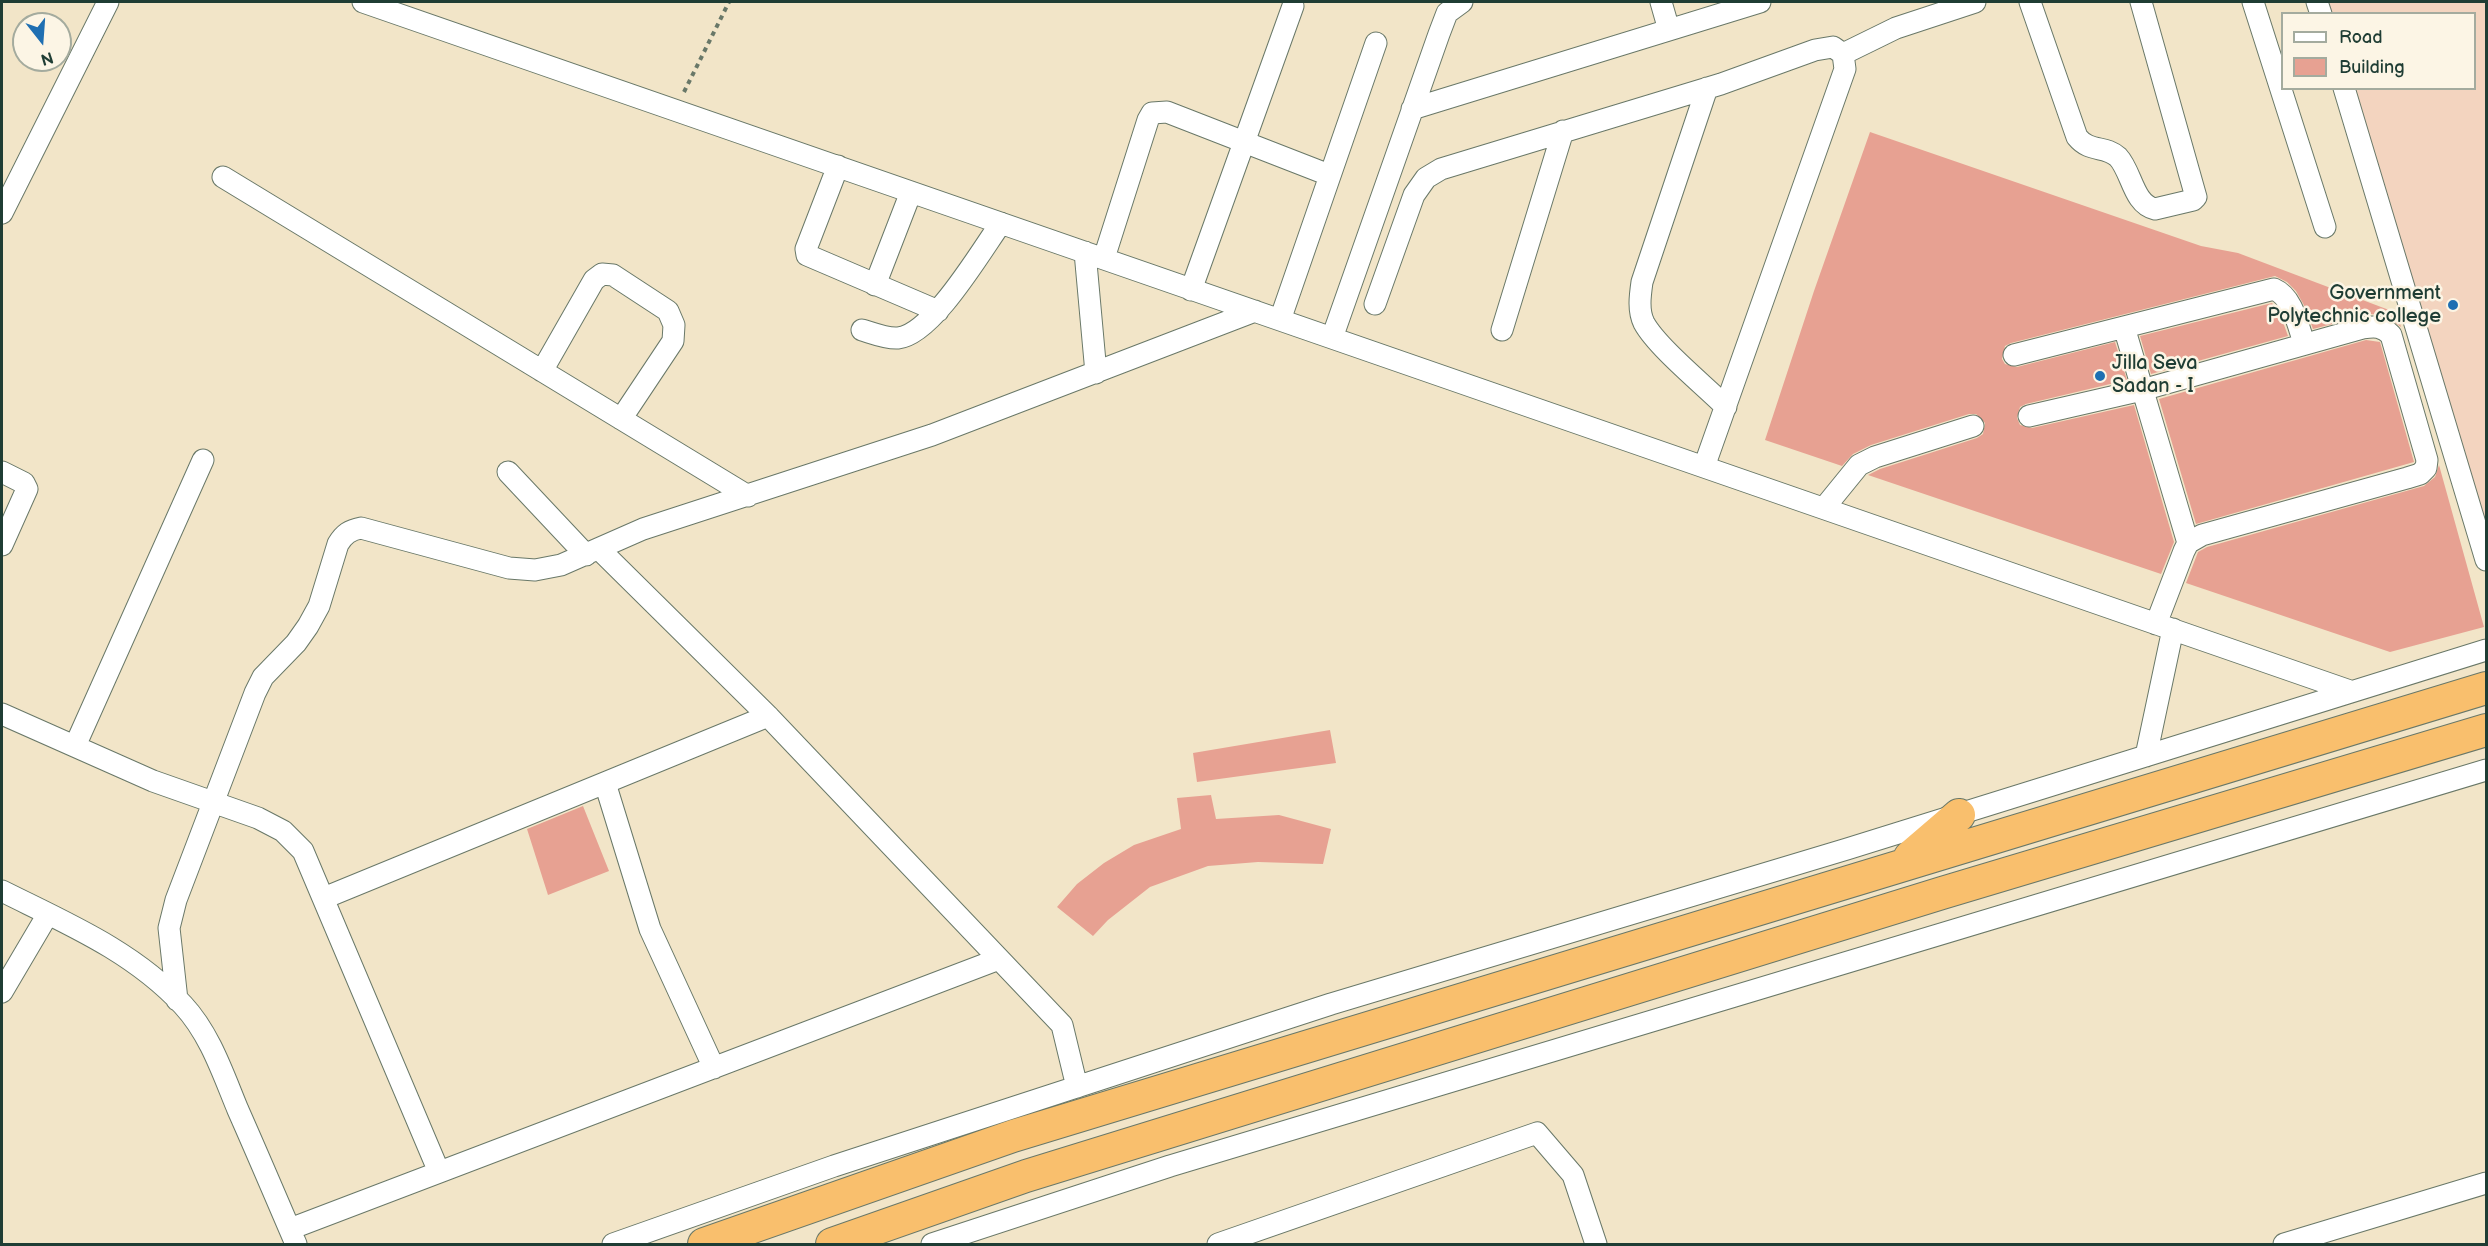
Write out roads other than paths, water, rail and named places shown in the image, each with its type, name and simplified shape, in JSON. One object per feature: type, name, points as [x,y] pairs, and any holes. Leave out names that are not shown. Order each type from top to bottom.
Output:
[{"type":"highway","points":[[704,1245],[1013,1136],[2487,688]]},
{"type":"highway","points":[[832,1245],[1026,1176],[1931,897],[2487,730]]},
{"type":"highway","points":[[1900,866],[1959,815]]},
{"type":"street","points":[[2,213],[108,2]]},
{"type":"street","points":[[363,2],[2350,691]]},
{"type":"street","points":[[1332,338],[1448,13],[1462,2]]},
{"type":"street","points":[[1661,2],[1669,30]]},
{"type":"street","points":[[1843,54],[1896,28],[1975,2]]},
{"type":"street","points":[[2030,2],[2077,137],[2089,148],[2114,154],[2120,159],[2143,202],[2155,209],[2193,200],[2196,196],[2141,2]]},
{"type":"street","points":[[2253,2],[2281,90]]},
{"type":"street","points":[[1412,109],[1751,3]]},
{"type":"street","points":[[1191,290],[1293,6]]},
{"type":"street","points":[[1280,320],[1376,43]]},
{"type":"street","points":[[1375,304],[1414,195],[1426,178],[1441,169],[1707,88],[1815,50],[1833,47],[1843,54],[1845,69],[1704,467]]},
{"type":"street","points":[[1707,88],[1642,282],[1639,303],[1644,323],[1657,341],[1726,406]]},
{"type":"street","points":[[2281,90],[2325,228]]},
{"type":"street","points":[[2345,90],[2487,560]]},
{"type":"street","points":[[1096,373],[1094,255],[1152,113],[1167,112],[1329,175]]},
{"type":"street","points":[[1502,330],[1563,131]]},
{"type":"street","points":[[838,166],[806,249],[807,255],[938,311]]},
{"type":"street","points":[[223,177],[748,496]]},
{"type":"street","points":[[875,285],[911,192]]},
{"type":"street","points":[[862,330],[896,339],[918,330],[938,311],[1001,223]]},
{"type":"street","points":[[542,371],[594,280],[602,274],[613,275],[668,311],[674,325],[673,341],[621,419]]},
{"type":"street","points":[[2014,355],[2274,289],[2282,292],[2288,301],[2304,344]]},
{"type":"street","points":[[177,1000],[169,928],[176,900],[263,677],[296,643],[308,626],[319,606],[338,544],[343,536],[352,530],[361,528],[509,568],[535,570],[561,565],[643,529],[932,435],[1255,311]]},
{"type":"street","points":[[2029,416],[2142,390],[2376,326],[2385,329],[2391,335],[2427,460],[2426,468],[2420,474],[2408,478],[2202,535],[2188,543]]},
{"type":"street","points":[[2124,327],[2188,543],[2164,626],[2146,756]]},
{"type":"street","points":[[1824,508],[1859,465],[1875,457],[1973,426]]},
{"type":"street","points":[[75,746],[202,460]]},
{"type":"street","points":[[2,472],[24,483],[27,489],[2,545]]},
{"type":"street","points":[[508,472],[768,716],[1062,1025],[1077,1087]]},
{"type":"street","points":[[613,1245],[834,1166],[1331,1004],[1959,815],[2350,691],[2487,651]]},
{"type":"street","points":[[2,714],[153,781],[258,818],[283,831],[303,851],[439,1172]]},
{"type":"street","points":[[324,898],[768,716]]},
{"type":"street","points":[[932,1245],[1170,1166],[2487,770]]},
{"type":"street","points":[[605,783],[650,929],[714,1068]]},
{"type":"street","points":[[2,891],[86,932],[126,955],[158,980],[177,1000],[209,1042],[293,1237],[439,1172],[999,959]]},
{"type":"street","points":[[2,992],[48,914]]},
{"type":"street","points":[[1218,1245],[1537,1133],[1573,1175],[1596,1245]]},
{"type":"street","points":[[2284,1245],[2487,1183]]},
{"type":"place","name":"Government Polytechnic college","points":[[2453,305]]},
{"type":"place","name":"Jilla Seva Sadan - I","points":[[2100,376]]}]
